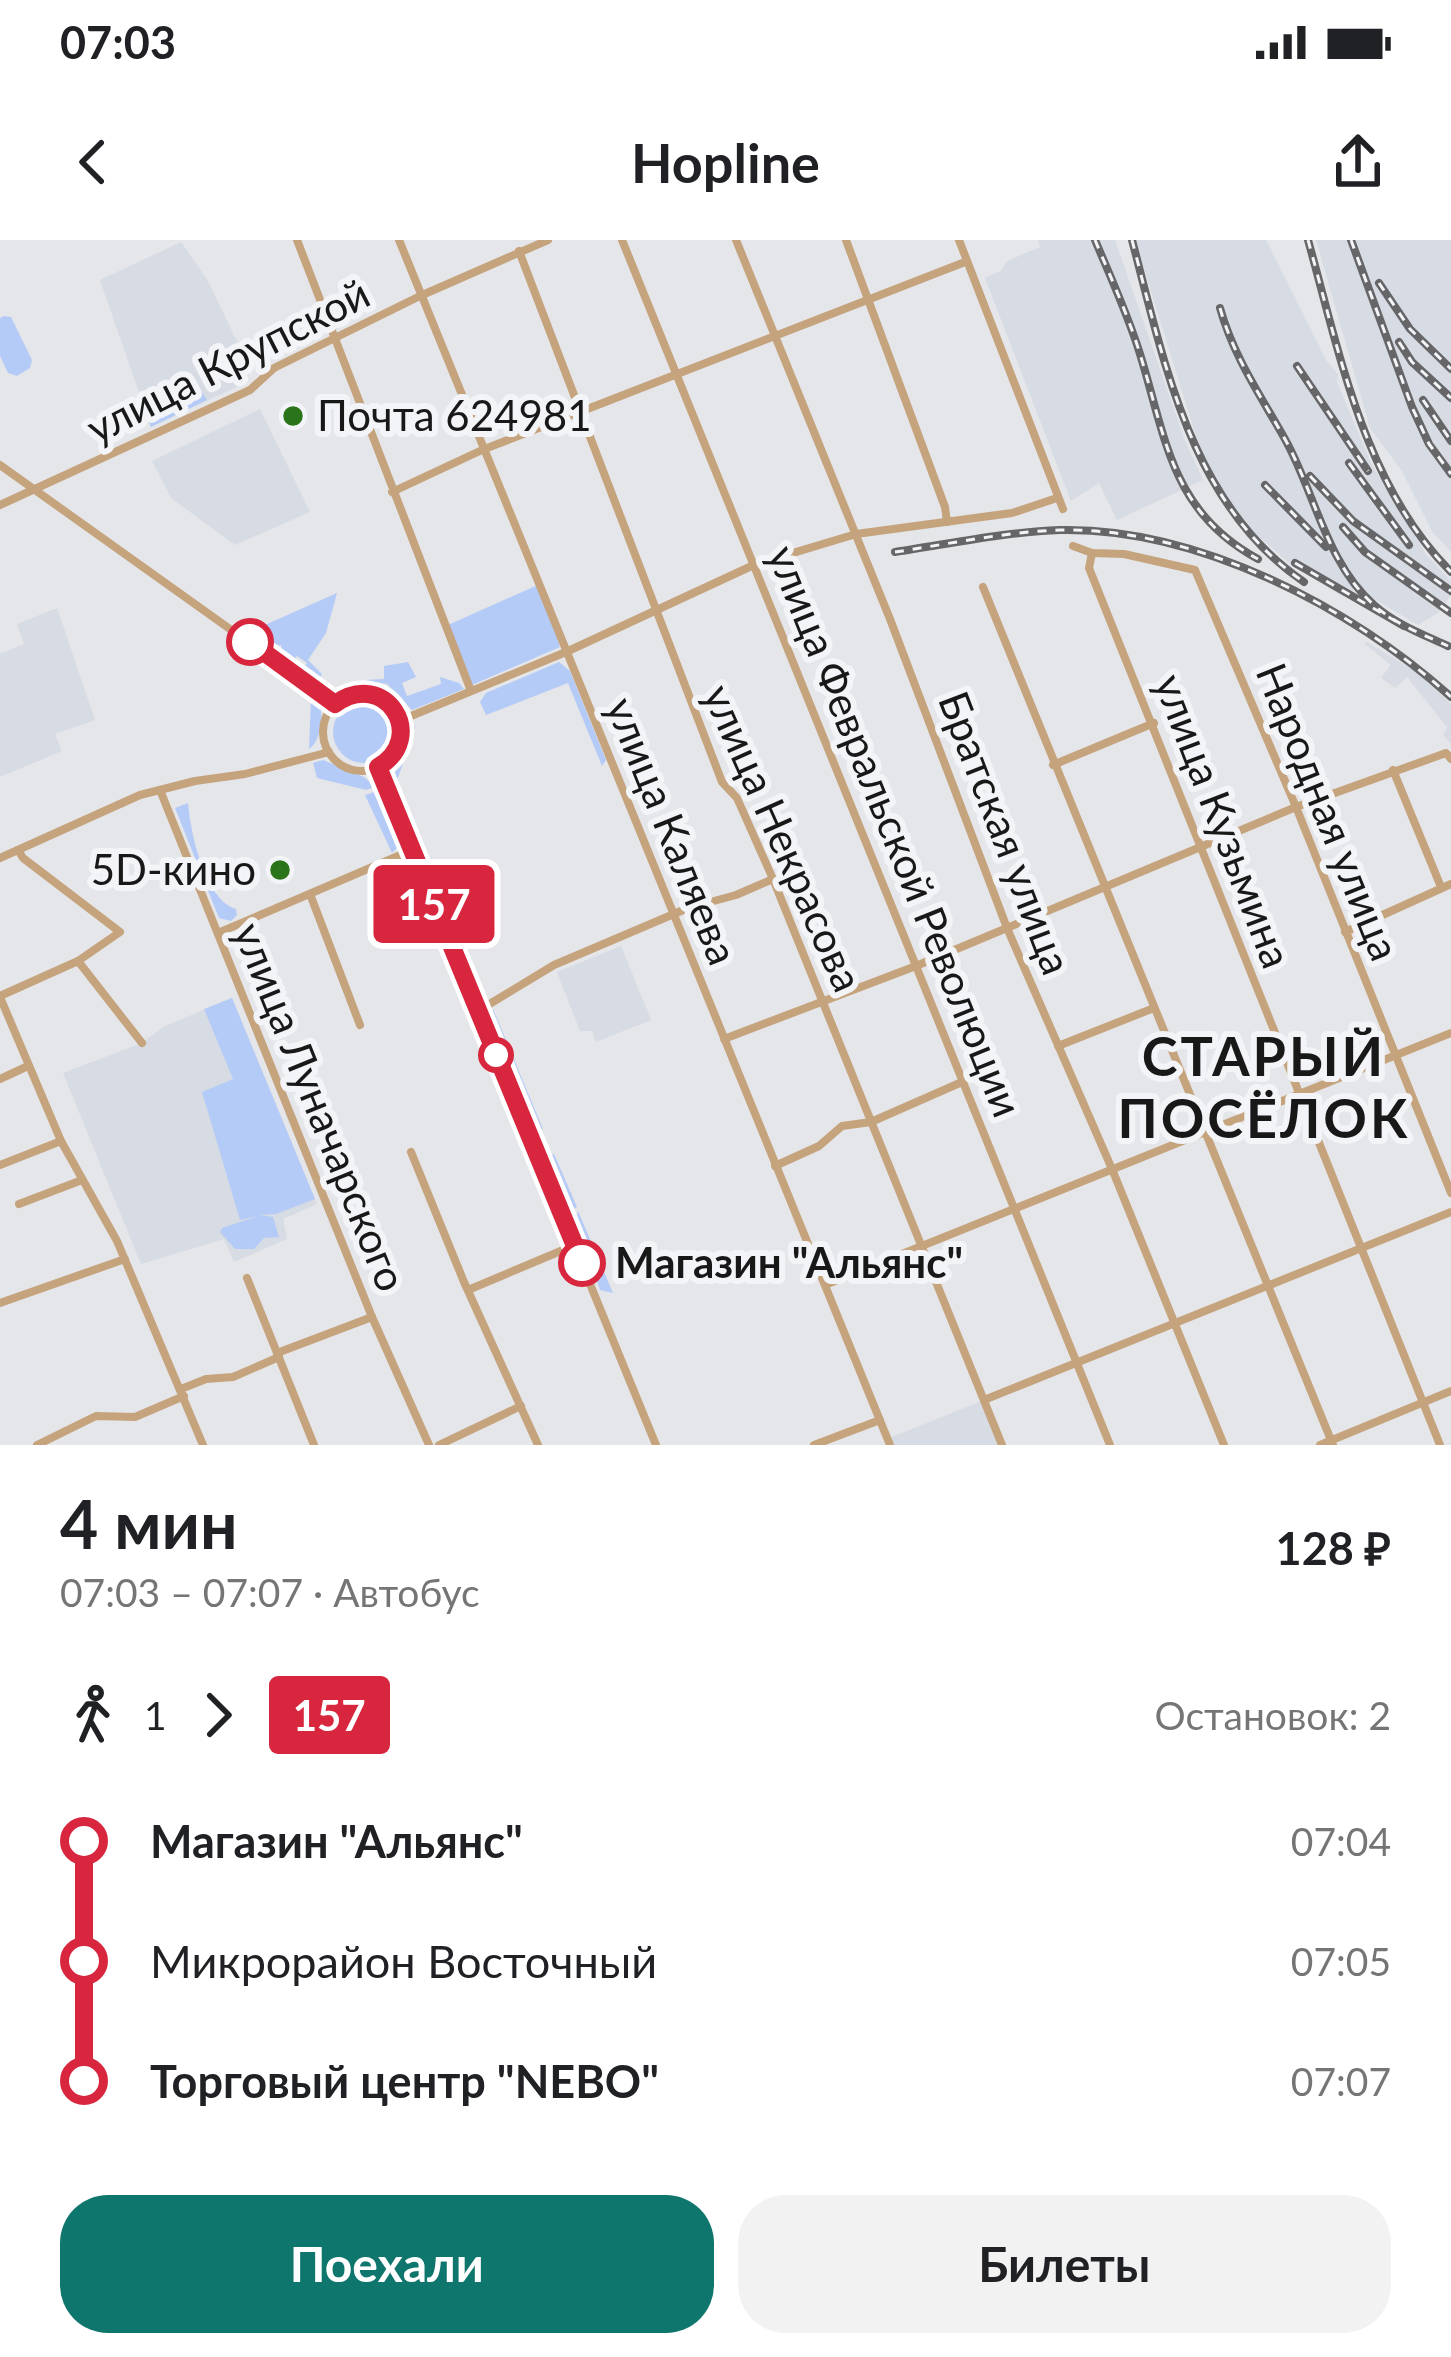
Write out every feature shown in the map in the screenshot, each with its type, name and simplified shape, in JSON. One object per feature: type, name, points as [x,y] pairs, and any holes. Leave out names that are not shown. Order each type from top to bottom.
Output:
[{"type":"street","points":[[297,240],[471,691]]},
{"type":"street","name":"улица Каляева","points":[[399,240],[890,1445]]},
{"type":"street","name":"улица Крупской","points":[[0,505],[250,390],[274,368],[420,296],[548,240]]},
{"type":"street","name":"улица Февральской Революции","points":[[622,240],[1110,1445]]},
{"type":"street","name":"Братская улица","points":[[736,240],[856,534],[1007,928],[1224,1445]]},
{"type":"street","points":[[847,240],[945,508],[946,522]]},
{"type":"street","points":[[958,240],[1063,509]]},
{"type":"street","name":"улица Некрасова","points":[[519,251],[722,782],[736,798],[773,879],[1002,1445]]},
{"type":"street","points":[[392,492],[482,450],[965,262]]},
{"type":"street","points":[[0,465],[335,704]]},
{"type":"street","points":[[399,721],[566,652],[756,564],[856,534],[1012,513],[1057,498]]},
{"type":"street","name":"Народная улица","points":[[1073,546],[1195,570],[1451,1193]]},
{"type":"street","name":"улица Кузьмина","points":[[1092,553],[1089,568],[1439,1445]]},
{"type":"street","points":[[983,587],[1332,1443]]},
{"type":"street","points":[[352,694],[371,694],[388,702],[399,721],[397,748],[378,767],[349,768],[329,752],[324,727],[335,704],[352,694]]},
{"type":"street","points":[[1053,765],[1154,723]]},
{"type":"street","points":[[0,858],[160,790],[329,752]]},
{"type":"street","points":[[724,1039],[916,966],[1296,807],[1393,770],[1448,756]]},
{"type":"street","points":[[378,767],[656,1445]]},
{"type":"street","points":[[1345,932],[1446,886],[1393,770]]},
{"type":"street","name":"улица Луначарского","points":[[160,790],[372,1317],[429,1445]]},
{"type":"street","points":[[218,933],[411,846]]},
{"type":"street","points":[[17,850],[120,932],[78,961],[0,996],[61,1141],[124,1259],[203,1445]]},
{"type":"street","points":[[478,1011],[554,965],[673,914],[773,879]]},
{"type":"street","points":[[310,894],[360,1025]]},
{"type":"street","points":[[78,961],[142,1043]]},
{"type":"street","points":[[1058,1046],[1154,1008]]},
{"type":"street","points":[[825,1286],[1451,1033]]},
{"type":"street","points":[[0,1079],[28,1066]]},
{"type":"street","points":[[776,1166],[819,1146],[842,1126],[871,1123],[962,1082]]},
{"type":"street","points":[[0,1165],[61,1141]]},
{"type":"street","points":[[411,1152],[538,1445]]},
{"type":"street","points":[[19,1204],[82,1180]]},
{"type":"street","points":[[984,1400],[1449,1213],[1451,1226]]},
{"type":"street","points":[[468,1290],[574,1245]]},
{"type":"street","points":[[0,1303],[124,1259]]},
{"type":"street","points":[[248,1278],[314,1445]]},
{"type":"street","points":[[37,1445],[96,1416],[135,1417],[206,1379],[233,1377],[372,1317]]},
{"type":"street","points":[[1320,1445],[1451,1391]]},
{"type":"street","points":[[439,1445],[521,1406]]},
{"type":"street","points":[[814,1445],[880,1420]]},
{"type":"shaded area","points":[[1038,240],[1115,240],[1203,480],[1117,520],[1099,483],[1071,501],[985,278],[1002,270],[1007,261],[1040,247]]},
{"type":"shaded area","points":[[1135,240],[1266,240],[1326,360],[1338,374],[1337,382],[1371,463],[1426,554],[1451,581],[1451,595],[1438,613],[1418,625],[1356,588],[1343,597],[1289,563],[1248,527],[1205,465]]},
{"type":"shaded area","points":[[1316,240],[1451,240],[1451,552],[1432,531],[1402,471],[1370,428]]},
{"type":"shaded area","points":[[181,242],[208,281],[251,371],[245,383],[151,427],[100,280]]},
{"type":"shaded area","points":[[11,317],[32,360],[30,368],[17,376],[8,373],[0,356],[0,318]]},
{"type":"shaded area","points":[[198,386],[207,400],[151,427],[144,406]]},
{"type":"shaded area","points":[[260,409],[310,512],[235,545],[171,498],[152,461]]},
{"type":"shaded area","points":[[540,584],[560,647],[472,685],[448,625]]},
{"type":"shaded area","points":[[337,593],[326,633],[308,660],[322,674],[319,679],[303,669],[307,663],[297,656],[292,662],[283,657],[281,645],[269,647],[256,637],[258,628]]},
{"type":"shaded area","points":[[57,608],[95,720],[55,734],[62,751],[0,777],[0,654],[24,644],[17,624]]},
{"type":"shaded area","points":[[1367,642],[1421,675],[1451,704],[1451,744],[1443,735],[1447,727],[1407,677],[1395,688],[1381,678],[1391,665]]},
{"type":"shaded area","points":[[408,662],[416,677],[402,683],[407,696],[441,684],[440,677],[464,689],[412,710],[387,684],[364,680],[384,679],[384,666]]},
{"type":"shaded area","points":[[559,662],[570,671],[606,760],[602,766],[568,683],[486,715],[480,702],[486,693]]},
{"type":"shaded area","points":[[316,694],[321,724],[309,749],[311,699]]},
{"type":"shaded area","points":[[364,701],[386,710],[395,732],[386,754],[364,763],[342,754],[333,732],[342,710]]},
{"type":"shaded area","points":[[411,724],[415,727],[397,781],[460,927],[455,929],[391,779]]},
{"type":"shaded area","points":[[323,760],[364,777],[375,787],[366,790],[317,778],[313,763]]},
{"type":"shaded area","points":[[378,791],[400,845],[392,853],[365,795]]},
{"type":"shaded area","points":[[188,803],[208,880],[225,903],[236,909],[231,921],[219,918],[175,808]]},
{"type":"shaded area","points":[[402,860],[410,865],[424,901],[411,906],[392,863]]},
{"type":"shaded area","points":[[621,946],[651,1020],[596,1042],[592,1031],[580,1031],[557,972]]},
{"type":"shaded area","points":[[232,998],[317,1204],[283,1219],[287,1239],[234,1262],[224,1239],[141,1264],[63,1073],[142,1043],[163,1027]]},
{"type":"shaded area","points":[[232,998],[315,1199],[260,1215],[273,1217],[279,1237],[264,1238],[254,1249],[235,1249],[220,1232],[258,1216],[240,1220],[202,1092],[233,1079],[204,1009]]},
{"type":"shaded area","points":[[493,1009],[543,1129],[537,1130],[530,1122],[488,1016]]},
{"type":"shaded area","points":[[554,1154],[577,1207],[571,1210],[566,1208],[546,1158]]},
{"type":"shaded area","points":[[578,1211],[613,1293],[600,1290],[586,1246],[574,1227]]},
{"type":"shaded area","points":[[984,1400],[1002,1445],[890,1445],[887,1439]]},
{"type":"railway","points":[[1095,240],[1189,496],[1229,540],[1258,559]]},
{"type":"railway","points":[[1132,240],[1171,383],[1209,473],[1234,514],[1304,582]]},
{"type":"railway","points":[[1308,240],[1344,372],[1376,459],[1421,537],[1451,572]]},
{"type":"railway","points":[[1351,240],[1412,407],[1429,444],[1451,474]]},
{"type":"railway","points":[[1379,283],[1410,329],[1451,369]]},
{"type":"railway","points":[[1220,308],[1240,360],[1286,441],[1344,570],[1382,612],[1448,646]]},
{"type":"railway","points":[[1399,342],[1412,362],[1451,398]]},
{"type":"railway","points":[[1297,366],[1368,471]]},
{"type":"railway","points":[[1423,400],[1451,441]]},
{"type":"railway","points":[[1349,463],[1409,545]]},
{"type":"railway","points":[[1310,476],[1353,521],[1451,591]]},
{"type":"railway","points":[[1265,485],[1326,547]]},
{"type":"railway","points":[[1343,527],[1365,552],[1451,613]]},
{"type":"railway","points":[[895,552],[1060,530],[1165,542],[1217,558],[1320,604],[1411,664],[1451,697]]},
{"type":"railway","points":[[1295,563],[1404,626]]},
{"type":"bus line","name":"157","points":[[250,642],[335,704],[364,693],[388,702],[396,712],[400,742],[390,759],[378,767],[582,1263]]},
{"type":"place","name":"Почта 624981","points":[[293,416]]},
{"type":"place","name":"5D-кино","points":[[280,870]]},
{"type":"place","name":"Магазин \"Альянс\"","points":[[582,1263]]},
{"type":"district","name":"СТАРЫЙ ПОСЁЛОК","points":[[1264,1088]]}]
